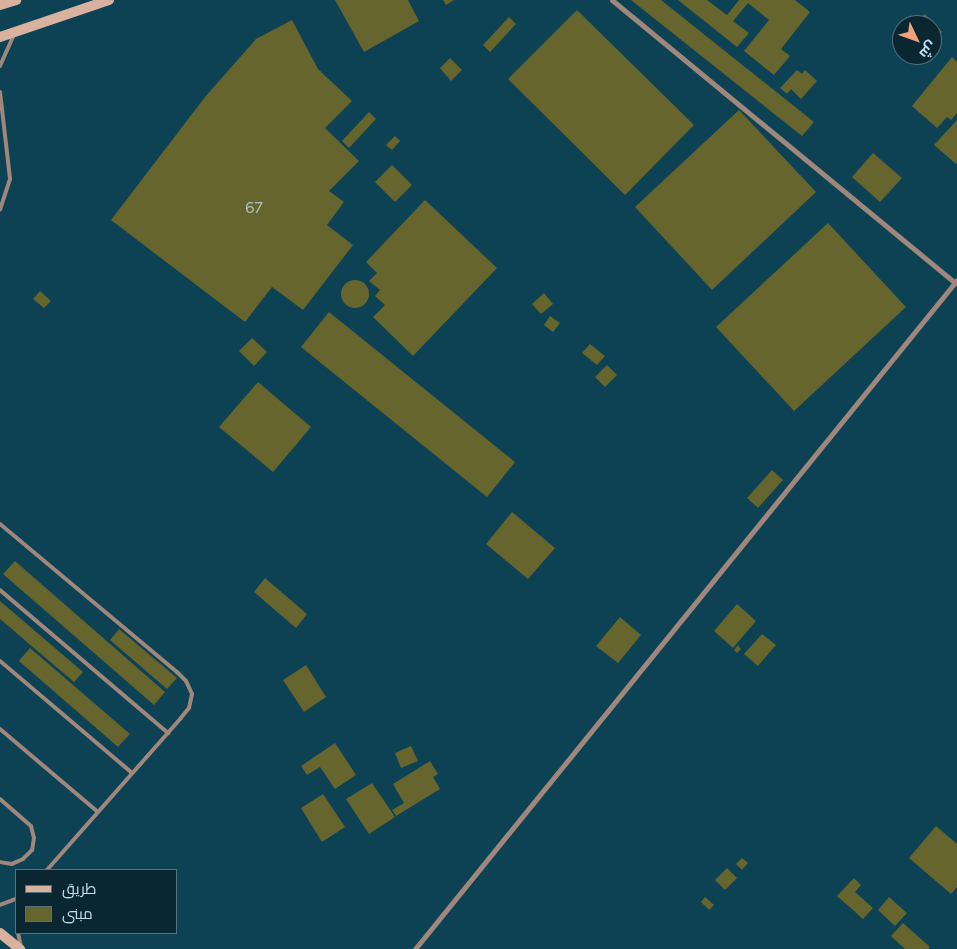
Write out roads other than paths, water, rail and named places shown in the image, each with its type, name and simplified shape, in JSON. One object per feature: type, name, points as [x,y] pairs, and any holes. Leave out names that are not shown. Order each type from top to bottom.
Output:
[{"type":"main road","points":[[0,5],[16,0]]},
{"type":"main road","points":[[0,37],[109,0]]},
{"type":"main road","points":[[0,933],[21,949]]},
{"type":"street","points":[[415,949],[956,282],[612,0]]},
{"type":"lane","points":[[0,66],[7,44],[16,31]]},
{"type":"lane","points":[[0,92],[1,115],[10,179],[0,209]]},
{"type":"lane","points":[[0,524],[186,680],[192,694],[189,708],[48,869]]},
{"type":"lane","points":[[0,590],[168,733]]},
{"type":"lane","points":[[0,660],[132,774]]},
{"type":"lane","points":[[0,729],[98,812]]},
{"type":"lane","points":[[0,799],[31,826],[34,838],[32,850],[23,860],[12,864],[0,862]]},
{"type":"lane","points":[[0,905],[15,899]]},
{"type":"lane","points":[[18,934],[21,949]]}]
